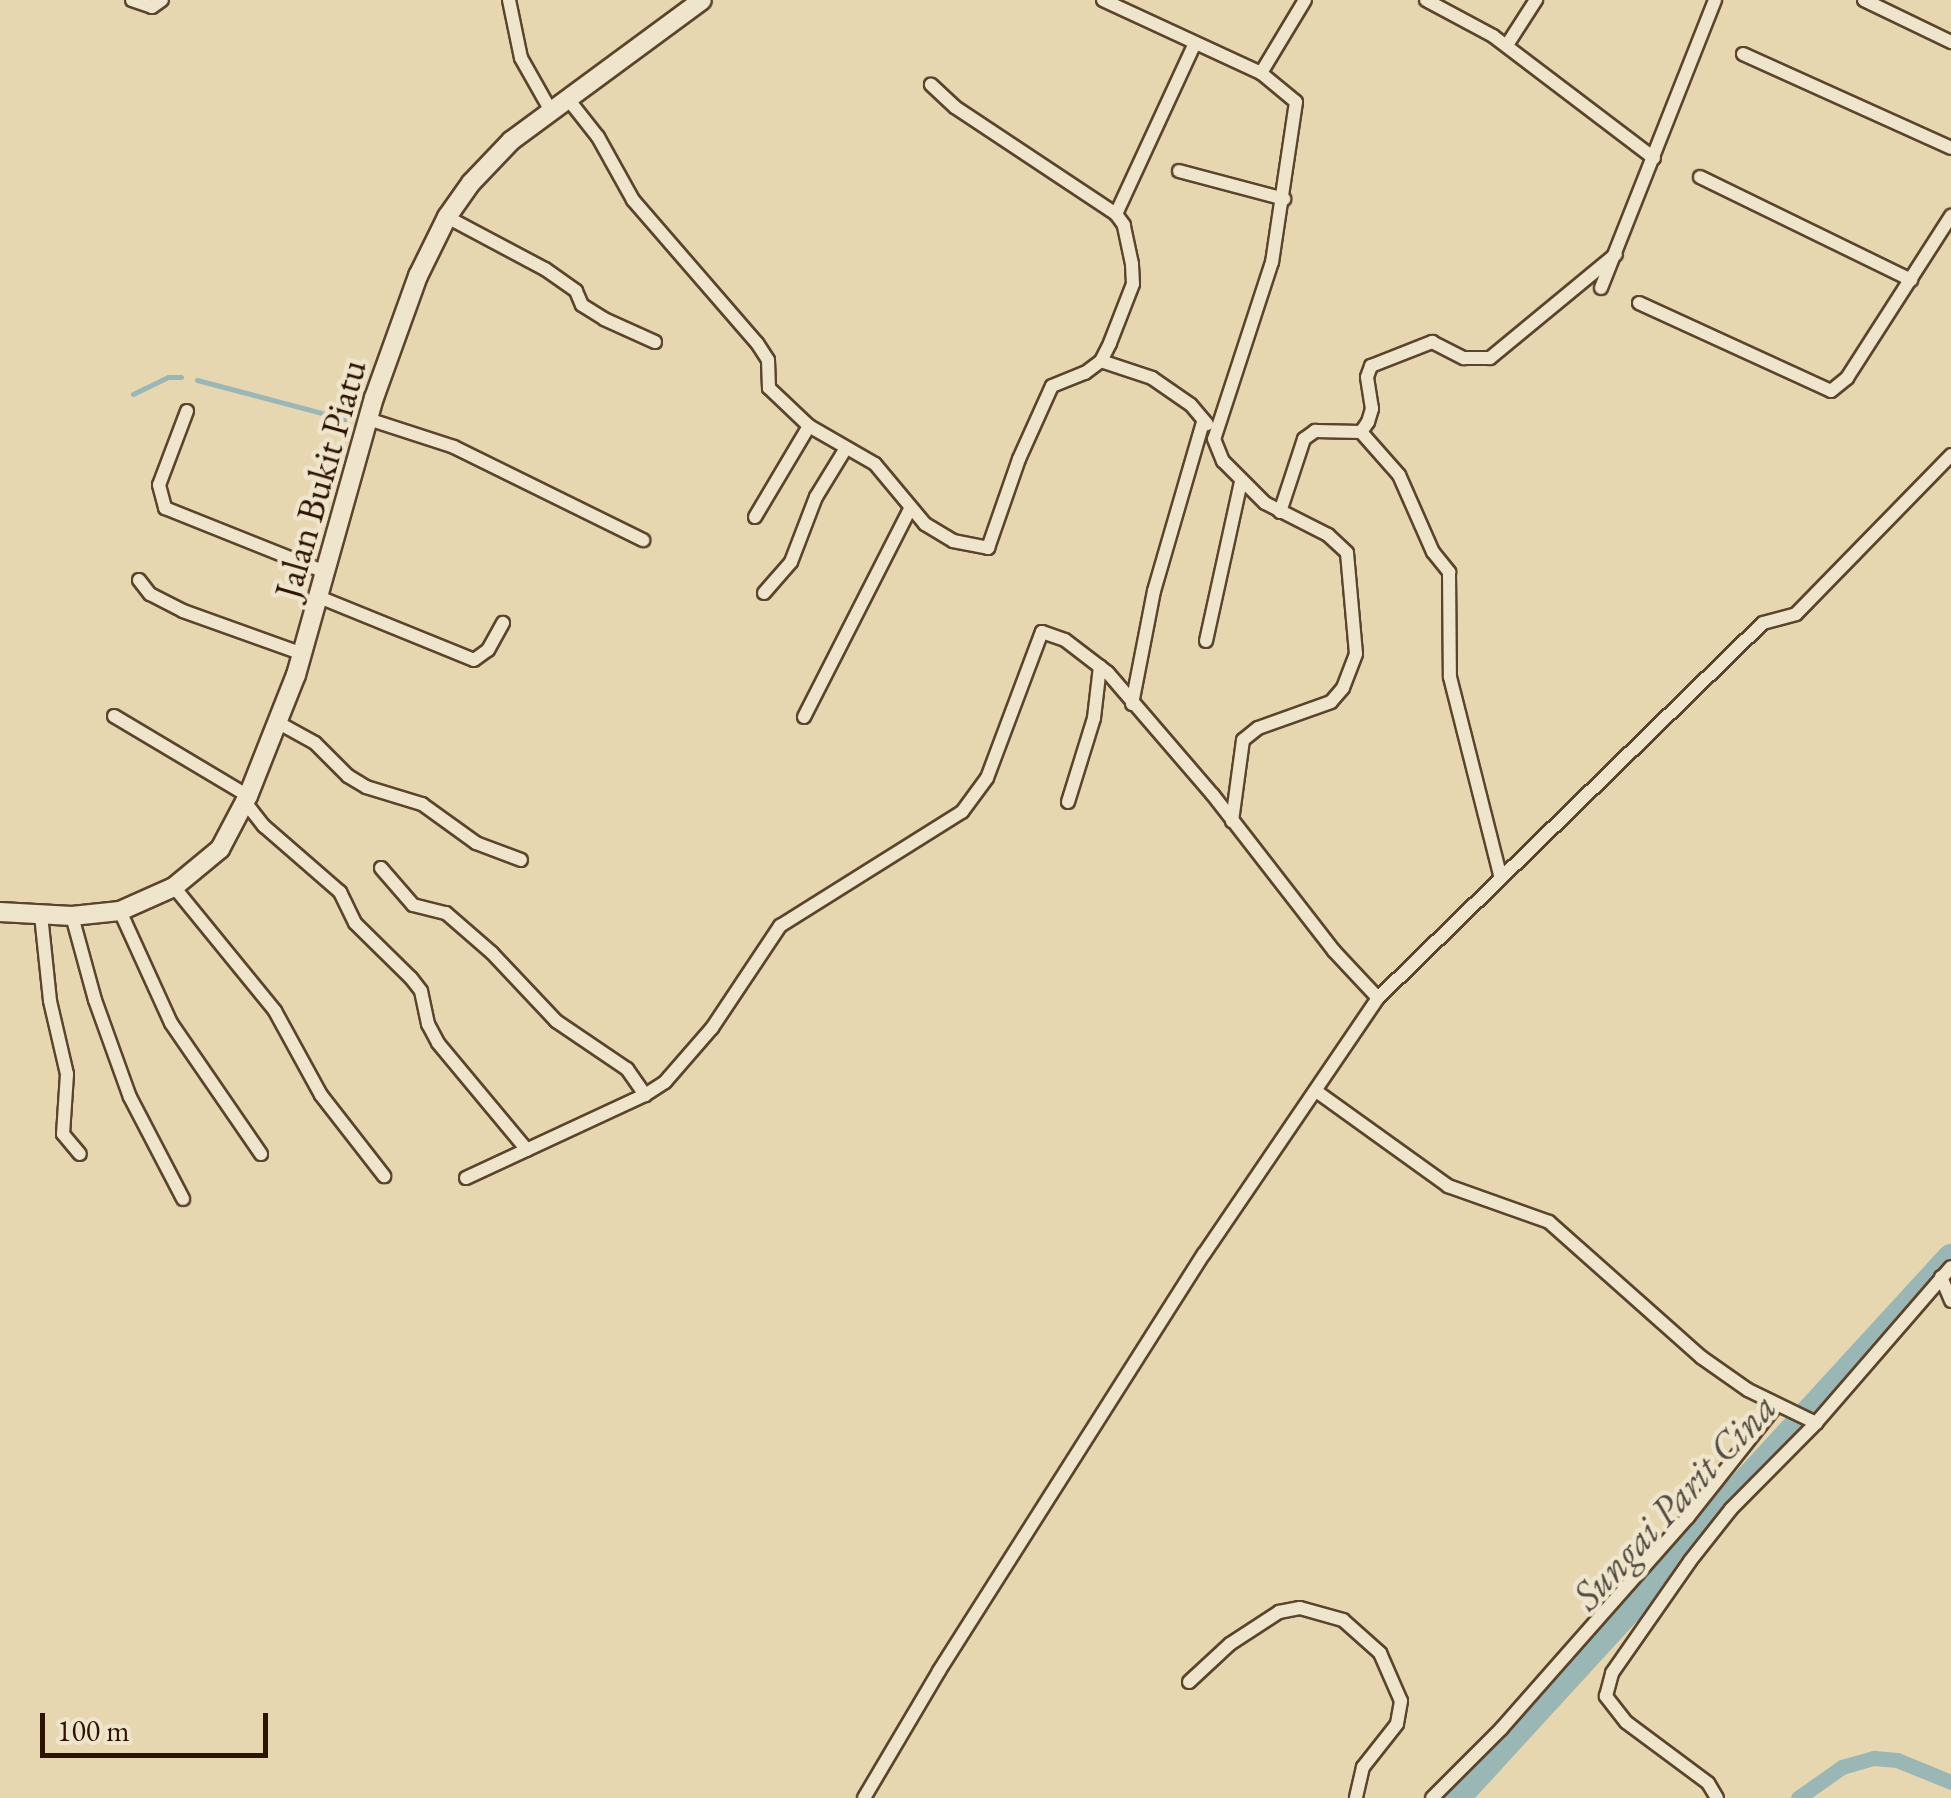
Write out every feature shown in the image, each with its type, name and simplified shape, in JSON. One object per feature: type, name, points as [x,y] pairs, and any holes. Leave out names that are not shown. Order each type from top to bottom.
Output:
[{"type":"main road","name":"Jalan Bukit Piatu","points":[[0,912],[72,916],[120,911],[174,887],[220,849],[247,799],[303,654],[368,418],[418,276],[447,216],[489,162],[702,0]]},
{"type":"street","points":[[132,0],[152,7],[162,0]]},
{"type":"street","points":[[510,0],[521,58],[552,111]]},
{"type":"street","points":[[1103,0],[1194,46],[1262,74],[1296,102],[1272,262],[1209,425],[1154,591],[1132,704]]},
{"type":"street","points":[[1262,74],[1305,0]]},
{"type":"street","points":[[1426,0],[1506,45],[1654,158]]},
{"type":"street","points":[[1506,45],[1536,0]]},
{"type":"street","points":[[1601,288],[1715,0]]},
{"type":"street","points":[[1864,0],[1951,42]]},
{"type":"street","points":[[1116,214],[1194,46]]},
{"type":"street","points":[[1743,54],[1951,148]]},
{"type":"street","points":[[931,85],[955,107],[1116,214],[1129,246],[1133,284],[1100,362]]},
{"type":"street","points":[[568,99],[591,127],[633,200],[757,343],[768,360],[769,388],[810,426],[876,464],[910,509],[953,541],[988,548],[1019,460],[1052,386],[1100,362],[1127,368],[1166,386],[1209,425],[1217,451],[1241,482],[1280,512],[1328,536],[1347,553],[1356,654],[1343,688],[1330,702],[1258,728],[1244,740],[1232,821]]},
{"type":"street","points":[[1180,171],[1284,199]]},
{"type":"street","points":[[1700,177],[1911,280]]},
{"type":"street","points":[[447,216],[516,250],[576,291],[582,305],[655,342]]},
{"type":"street","points":[[1639,303],[1831,390],[1847,378],[1951,216]]},
{"type":"street","points":[[1361,432],[1372,410],[1367,377],[1371,366],[1432,342],[1464,358],[1490,358],[1616,254]]},
{"type":"street","points":[[188,411],[159,485],[165,508],[325,572]]},
{"type":"street","points":[[368,418],[454,447],[643,540]]},
{"type":"street","points":[[755,517],[810,426]]},
{"type":"street","points":[[1280,512],[1304,439],[1315,431],[1361,432],[1399,474],[1432,552],[1448,572],[1450,677],[1501,878]]},
{"type":"street","points":[[764,593],[792,562],[816,497],[846,448]]},
{"type":"street","points":[[864,1798],[939,1670],[1182,1287],[1378,998],[1762,623],[1796,614],[1951,456]]},
{"type":"street","points":[[1206,641],[1241,482]]},
{"type":"street","points":[[804,717],[910,509]]},
{"type":"street","points":[[139,580],[150,594],[183,611],[303,654]]},
{"type":"street","points":[[319,597],[474,660],[488,650],[503,622]]},
{"type":"street","points":[[466,1178],[645,1096],[682,1066],[780,926],[866,868],[941,827],[976,797],[987,778],[1042,632],[1065,640],[1100,666],[1173,746],[1334,951],[1378,998]]},
{"type":"street","points":[[1068,802],[1094,718],[1100,666]]},
{"type":"street","points":[[114,716],[247,799],[264,826],[340,892],[355,923],[421,991],[428,1024],[438,1042],[527,1150]]},
{"type":"street","points":[[277,722],[314,743],[348,776],[366,787],[422,804],[476,844],[521,860]]},
{"type":"street","points":[[382,868],[413,905],[446,913],[492,953],[556,1020],[626,1068],[645,1096]]},
{"type":"street","points":[[174,887],[274,1011],[320,1095],[384,1176]]},
{"type":"street","points":[[120,911],[171,1023],[261,1154]]},
{"type":"street","points":[[42,915],[50,1001],[67,1074],[63,1134],[80,1154]]},
{"type":"street","points":[[72,916],[95,1000],[130,1096],[183,1199]]},
{"type":"street","points":[[1316,1092],[1448,1186],[1549,1222],[1701,1357],[1782,1407],[1812,1420]]},
{"type":"street","points":[[1946,1272],[1951,1301]]},
{"type":"street","points":[[1717,1798],[1708,1783],[1626,1722],[1606,1696],[1609,1684],[1633,1642],[1721,1522],[1946,1272]]},
{"type":"street","points":[[1432,1798],[1502,1729],[1782,1407]]},
{"type":"street","points":[[1190,1682],[1230,1644],[1278,1612],[1300,1608],[1343,1620],[1380,1653],[1401,1701],[1397,1724],[1363,1767],[1356,1798]]},
{"type":"waterway","points":[[197,380],[345,419],[360,365]]},
{"type":"waterway","points":[[133,394],[168,377],[181,377]]},
{"type":"waterway","name":"Sungai Parit Cina","points":[[1456,1798],[1951,1258]]},
{"type":"waterway","points":[[1798,1798],[1842,1767],[1874,1758],[1897,1760],[1951,1782]]}]
